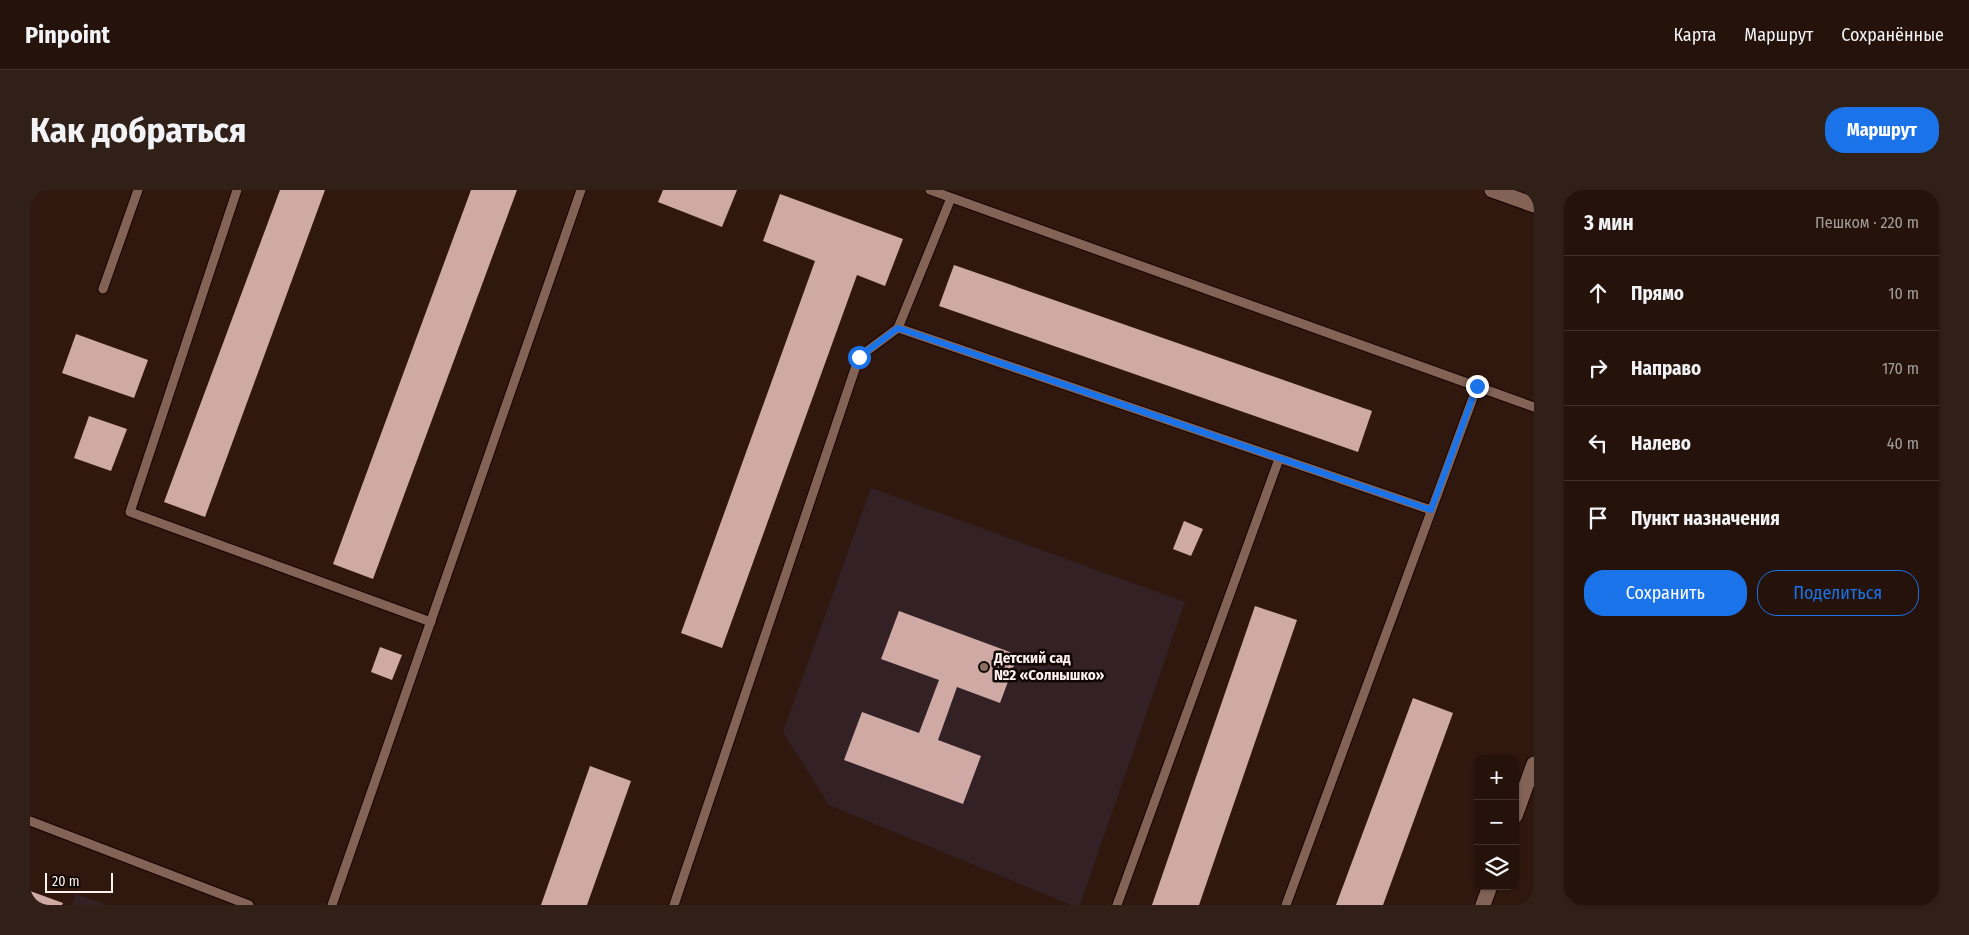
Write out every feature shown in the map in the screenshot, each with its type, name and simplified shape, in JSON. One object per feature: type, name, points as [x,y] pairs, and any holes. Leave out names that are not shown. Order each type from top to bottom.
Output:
[{"type":"street","points":[[1492,190],[1534,205]]},
{"type":"street","points":[[1519,805],[1534,764]]},
{"type":"street","points":[[1483,905],[1489,890]]},
{"type":"lane","points":[[103,290],[138,190]]},
{"type":"lane","points":[[236,190],[130,512],[431,622]]},
{"type":"lane","points":[[332,905],[581,190]]},
{"type":"lane","points":[[930,190],[1534,407]]},
{"type":"lane","points":[[674,905],[859,357],[898,328],[951,198]]},
{"type":"lane","points":[[898,328],[1431,510]]},
{"type":"lane","points":[[1286,905],[1477,386]]},
{"type":"lane","points":[[1117,905],[1279,458]]},
{"type":"lane","points":[[30,821],[248,905]]},
{"type":"shaded area","name":"Детский сад №2 «Солнышко»","points":[[871,488],[1185,602],[1080,905],[1071,905],[829,805],[783,732]]},
{"type":"shaded area","points":[[76,894],[107,905],[72,905]]},
{"type":"building","points":[[280,190],[325,190],[205,517],[164,502]]},
{"type":"building","points":[[471,190],[517,190],[373,579],[333,564]]},
{"type":"building","points":[[663,190],[737,190],[722,227],[658,202]]},
{"type":"building","points":[[780,194],[903,239],[885,286],[857,275],[722,648],[681,633],[815,261],[763,241]]},
{"type":"building","points":[[954,265],[1372,411],[1358,452],[939,306]]},
{"type":"building","points":[[76,334],[148,360],[134,398],[62,373]]},
{"type":"building","points":[[89,416],[127,429],[111,471],[74,458]]},
{"type":"building","points":[[1184,521],[1203,529],[1191,556],[1173,549]]},
{"type":"building","points":[[1255,606],[1297,620],[1199,905],[1152,905]]},
{"type":"building","points":[[899,611],[1018,655],[1000,703],[957,687],[938,740],[981,756],[963,804],[844,760],[862,712],[919,733],[939,680],[881,659]]},
{"type":"building","points":[[380,647],[402,655],[392,680],[371,672]]},
{"type":"building","points":[[1413,698],[1453,713],[1383,905],[1336,905]]},
{"type":"building","points":[[590,766],[631,781],[587,905],[541,905]]},
{"type":"building","points":[[30,891],[63,903],[62,905],[30,905]]},
{"type":"place","name":"Детский сад №2 «Солнышко»","points":[[984,667]]},
{"type":"route","points":[[859,357],[898,328],[1431,510],[1477,386]]}]
